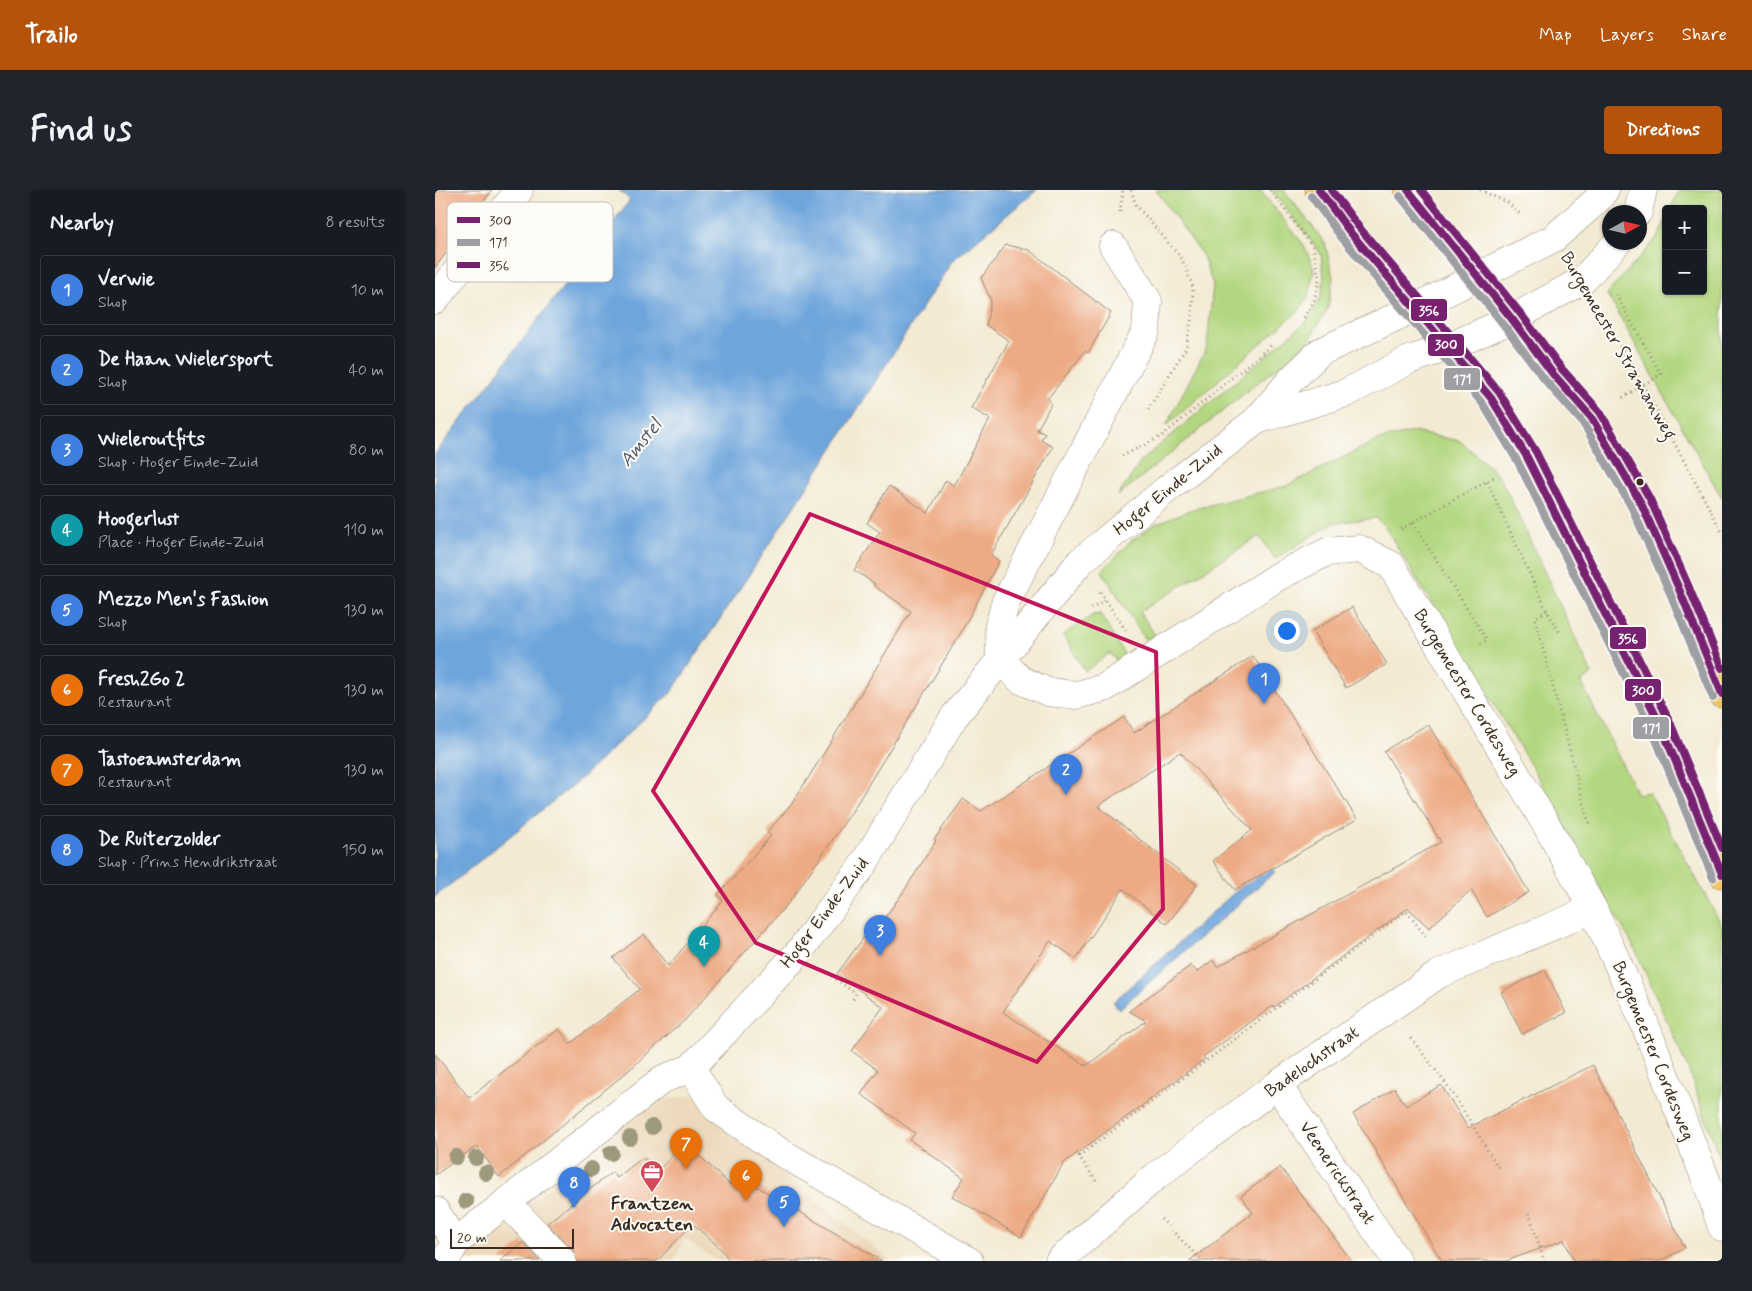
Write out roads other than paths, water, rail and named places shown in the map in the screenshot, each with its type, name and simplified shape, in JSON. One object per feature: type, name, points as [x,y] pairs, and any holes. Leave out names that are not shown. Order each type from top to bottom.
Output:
[{"type":"main road","points":[[1319,190],[1350,232],[1423,303],[1449,347],[1491,398],[1527,457],[1661,726],[1722,874]]},
{"type":"main road","points":[[1408,190],[1512,319],[1553,374],[1591,417],[1641,503],[1679,588],[1722,694]]},
{"type":"street","points":[[510,202],[519,190]]},
{"type":"street","name":"Hoger Einde-Zuid","points":[[450,1252],[506,1202],[663,1079],[691,1068],[799,952],[861,868],[954,717],[1080,562],[1167,489],[1257,420],[1291,380],[1320,352],[1478,277],[1554,238],[1596,201],[1605,190]]},
{"type":"street","points":[[1640,205],[1643,190]]},
{"type":"street","points":[[1000,660],[999,626],[1006,601],[1147,331],[1148,301],[1113,246]]},
{"type":"street","name":"Hoger Einde-Zuid","points":[[1257,420],[1346,393],[1409,360],[1449,347],[1512,319],[1583,280],[1611,250]]},
{"type":"street","points":[[435,300],[449,282]]},
{"type":"street","name":"Burgemeester Cordesweg","points":[[1000,660],[1021,680],[1048,692],[1076,695],[1104,688],[1279,576],[1327,552],[1359,549],[1391,565],[1593,908],[1644,1022],[1722,1227]]},
{"type":"street","name":"Badelochstraat","points":[[1059,1261],[1156,1176],[1277,1085],[1439,974],[1593,908]]},
{"type":"street","points":[[691,1068],[716,1108],[777,1150],[969,1261]]},
{"type":"street","name":"Veenerickstraat","points":[[1277,1085],[1397,1261]]},
{"type":"street","points":[[506,1202],[562,1261]]},
{"type":"street","points":[[435,1211],[450,1252]]},
{"type":"water","name":"Amstel","points":[[619,190],[1037,190],[952,261],[842,434],[671,693],[578,781],[435,897],[435,454],[567,282],[613,282],[613,222],[630,200]]},
{"type":"water","points":[[1267,863],[1275,872],[1119,1009],[1113,1002]]},
{"type":"place","name":"Verwie","points":[[1264,704]]},
{"type":"place","name":"De Haan Wielersport","points":[[1066,795]]},
{"type":"place","name":"Wieleroutfits","points":[[880,956]]},
{"type":"place","name":"Hoogerlust","points":[[704,967]]},
{"type":"place","name":"Tastoeamsterdam","points":[[686,1169]]},
{"type":"place","name":"Frantzen Advocaten","points":[[652,1193]]},
{"type":"place","name":"Fresh2Go 2","points":[[746,1201]]},
{"type":"place","name":"De Ruiterzolder","points":[[574,1208]]},
{"type":"place","name":"Mezzo Men's Fashion","points":[[784,1227]]}]
